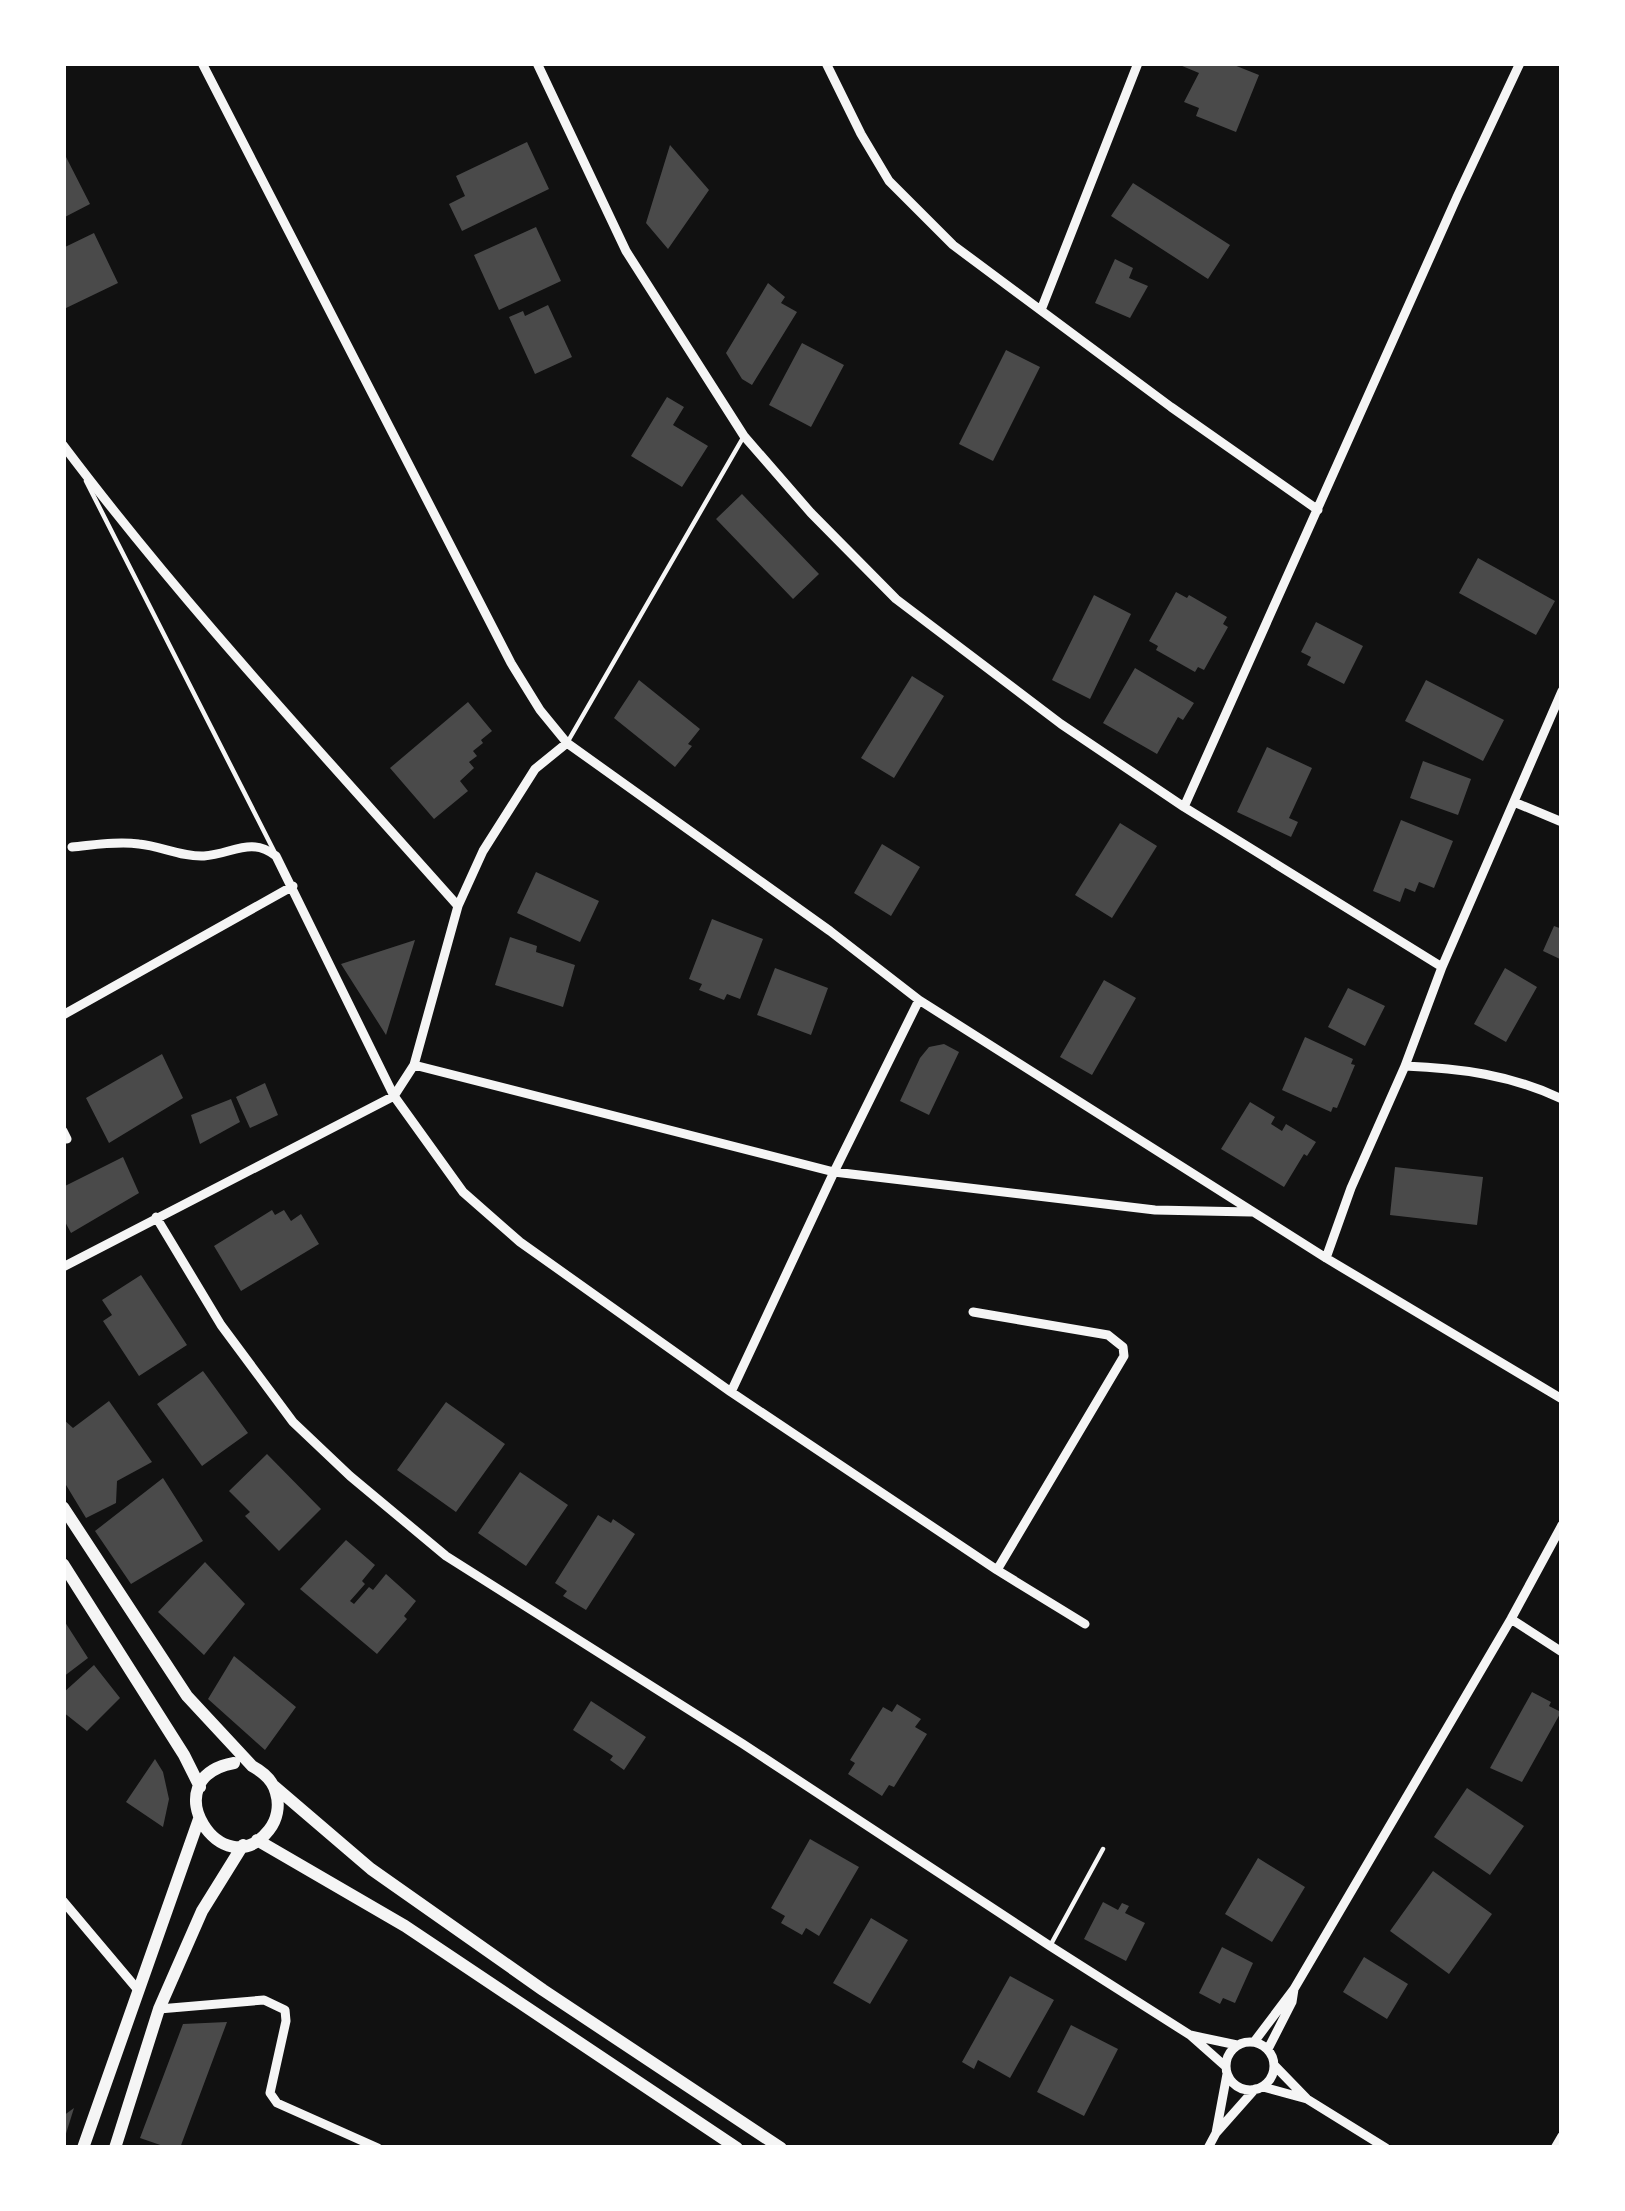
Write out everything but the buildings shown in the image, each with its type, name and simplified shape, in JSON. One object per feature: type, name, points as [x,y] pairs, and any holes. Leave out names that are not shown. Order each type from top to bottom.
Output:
[{"type":"main road","points":[[63,1507],[187,1696],[251,1766],[358,1859],[417,1902],[781,2148]]},
{"type":"main road","points":[[63,1564],[200,1787]]},
{"type":"main road","points":[[234,1763],[218,1768],[196,1798],[199,1820],[216,1840],[229,1845],[250,1843],[405,1926],[737,2148]]},
{"type":"main road","points":[[115,2148],[159,2009],[202,1911],[250,1843],[270,1828],[277,1812],[274,1786]]},
{"type":"main road","points":[[83,2148],[199,1820]]},
{"type":"street","points":[[202,63],[511,663],[567,743],[919,1000],[1326,1258],[1562,1399]]},
{"type":"street","points":[[537,63],[626,250],[744,436],[896,599],[1061,724],[1184,807],[1442,967]]},
{"type":"street","points":[[826,63],[889,181],[953,245],[1318,510]]},
{"type":"street","points":[[1041,310],[1138,63]]},
{"type":"street","points":[[1184,807],[1520,63]]},
{"type":"street","points":[[63,445],[199,616],[458,906]]},
{"type":"street","points":[[1326,1258],[1442,967],[1562,691]]},
{"type":"street","points":[[63,1267],[394,1096],[415,1065],[458,906],[483,851],[535,770],[567,743]]},
{"type":"street","points":[[1514,802],[1562,822]]},
{"type":"street","points":[[72,847],[133,843],[200,856],[247,845],[268,849],[293,886],[394,1096],[463,1192],[520,1242],[731,1392],[1085,1624]]},
{"type":"street","points":[[63,1016],[293,886]]},
{"type":"street","points":[[731,1392],[919,1000]]},
{"type":"street","points":[[415,1065],[834,1172],[1155,1210],[1251,1211]]},
{"type":"street","points":[[1405,1066],[1455,1068],[1505,1078],[1562,1099]]},
{"type":"street","points":[[156,1217],[221,1325],[292,1422],[446,1556],[1190,2035],[1237,2045],[1254,2042],[1268,2050],[1274,2065],[1307,2099],[1387,2148]]},
{"type":"street","points":[[973,1312],[1108,1335],[1123,1347],[1124,1356],[998,1570]]},
{"type":"street","points":[[1254,2042],[1294,1989],[1562,1525]]},
{"type":"street","points":[[1511,1619],[1562,1652]]},
{"type":"street","points":[[63,1901],[138,1990]]},
{"type":"street","points":[[1268,2050],[1294,1989]]},
{"type":"street","points":[[159,2009],[264,2000],[278,2004],[285,2010],[286,2021],[272,2098],[378,2148]]},
{"type":"street","points":[[1190,2035],[1238,2087],[1307,2099]]},
{"type":"street","points":[[1216,2134],[1226,2070],[1237,2045]]},
{"type":"street","points":[[1208,2148],[1269,2081],[1274,2065]]},
{"type":"street","points":[[1555,2148],[1562,2137]]},
{"type":"lane","points":[[567,743],[744,436]]},
{"type":"lane","points":[[78,465],[276,856]]},
{"type":"lane","points":[[1050,1946],[1103,1849]]}]
